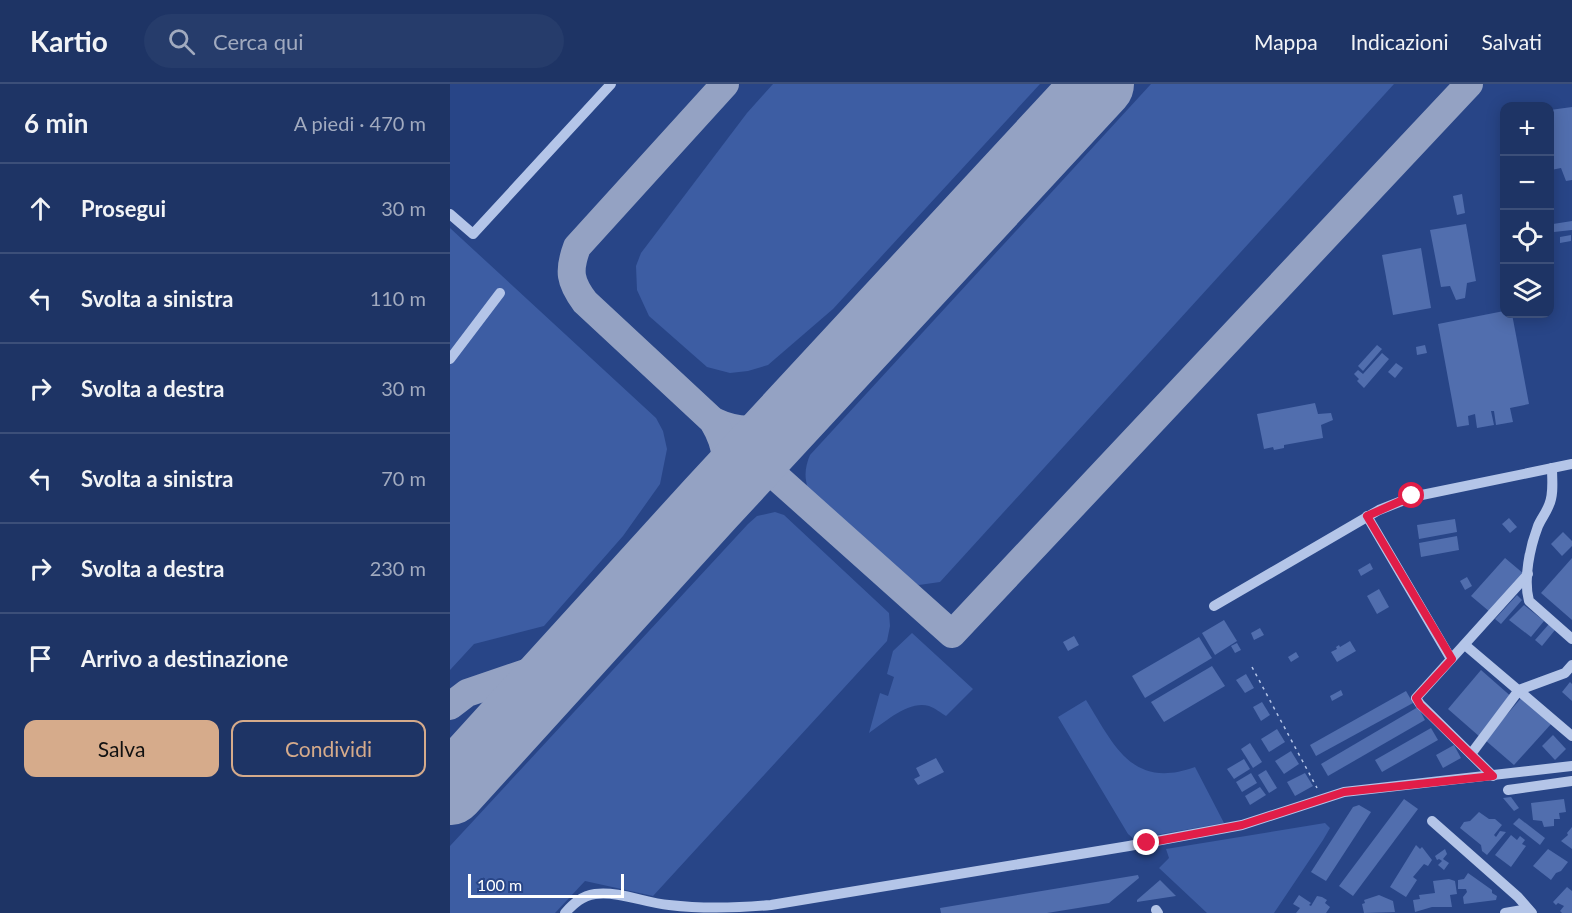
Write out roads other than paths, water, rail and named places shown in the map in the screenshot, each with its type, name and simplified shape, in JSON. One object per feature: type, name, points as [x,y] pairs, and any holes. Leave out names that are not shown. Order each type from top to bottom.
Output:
[{"type":"street","points":[[450,214],[473,234],[611,84]]},
{"type":"street","points":[[450,359],[500,293]]},
{"type":"street","points":[[1214,606],[1367,516],[1412,496],[1572,464]]},
{"type":"street","points":[[1552,468],[1552,493],[1549,505],[1538,526],[1531,552],[1527,592],[1529,601],[1572,639]]},
{"type":"street","points":[[1367,516],[1452,659]]},
{"type":"street","points":[[1493,776],[1420,705],[1416,698],[1528,574]]},
{"type":"street","points":[[1465,645],[1572,736]]},
{"type":"street","points":[[1471,754],[1519,690],[1570,672]]},
{"type":"street","points":[[565,913],[585,896],[599,894],[697,908],[771,905],[1107,850],[1242,825],[1344,792],[1572,766]]},
{"type":"street","points":[[1508,790],[1572,781]]},
{"type":"street","points":[[1432,821],[1518,897],[1530,911]]},
{"type":"street","points":[[1505,913],[1530,911]]}]
